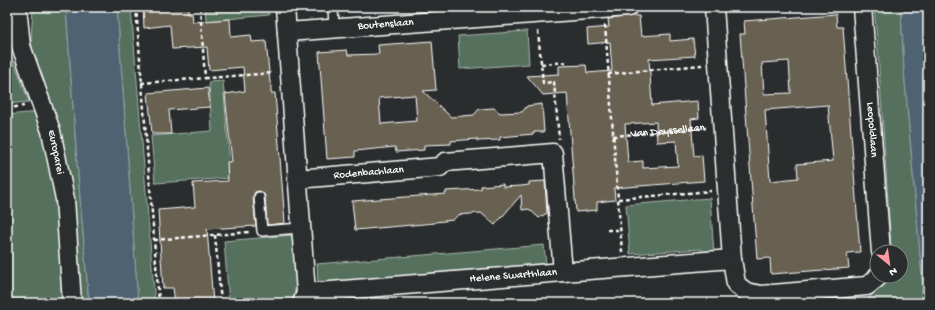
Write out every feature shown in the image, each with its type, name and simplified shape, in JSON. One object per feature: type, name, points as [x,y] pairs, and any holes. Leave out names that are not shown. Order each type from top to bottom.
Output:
[{"type":"street","name":"Europarei","points":[[17,7],[21,46],[51,131],[65,199],[72,303]]},
{"type":"street","points":[[285,7],[298,179],[304,298]]},
{"type":"street","name":"Boutenslaan","points":[[287,32],[628,7]]},
{"type":"street","points":[[714,7],[732,259],[736,284],[746,292],[761,295],[867,286],[870,284]]},
{"type":"street","name":"Leopoldlaan","points":[[862,7],[880,244]]},
{"type":"street","points":[[553,153],[564,272]]},
{"type":"street","name":"Rodenbachlaan","points":[[298,179],[553,153]]},
{"type":"street","name":"Helene Swarthlaan","points":[[304,298],[564,272],[732,259]]},
{"type":"lane","points":[[333,7],[334,28]]},
{"type":"lane","points":[[259,197],[262,231],[301,228]]},
{"type":"path","points":[[136,7],[159,303]]},
{"type":"path","points":[[200,7],[206,78]]},
{"type":"path","points":[[604,9],[623,267]]},
{"type":"path","points":[[537,14],[543,83],[554,82],[560,149],[553,153]]},
{"type":"path","points":[[541,64],[569,62]]},
{"type":"path","points":[[608,74],[717,64]]},
{"type":"path","points":[[142,83],[289,72]]},
{"type":"path","name":"Van Deyssellaan","points":[[613,136],[722,126]]},
{"type":"path","points":[[618,199],[727,190]]},
{"type":"path","points":[[607,230],[620,230]]},
{"type":"path","points":[[154,240],[262,231]]},
{"type":"path","points":[[215,235],[221,303]]},
{"type":"green space","points":[[33,7],[66,7],[89,303],[81,303],[35,66],[31,40]]},
{"type":"green space","points":[[117,7],[131,7],[155,303],[138,303]]},
{"type":"green space","points":[[205,7],[268,7],[269,15],[206,21]]},
{"type":"green space","points":[[874,7],[901,7],[904,70],[923,288],[919,303],[866,303],[878,284],[909,284],[909,244],[891,244]]},
{"type":"green space","points":[[527,31],[529,64],[460,69],[458,36]]},
{"type":"green space","points":[[14,61],[29,102],[7,104],[7,62]]},
{"type":"green space","points":[[223,81],[231,178],[155,183],[151,136],[212,131],[209,82]]},
{"type":"green space","points":[[38,112],[47,134],[58,219],[66,303],[7,303],[7,115]]},
{"type":"green space","points":[[710,198],[714,254],[702,255],[701,249],[630,254],[626,205]]},
{"type":"green space","points":[[294,235],[296,283],[293,303],[229,303],[224,241]]},
{"type":"green space","points":[[544,245],[546,264],[318,283],[317,264]]},
{"type":"water","points":[[66,7],[117,7],[138,303],[89,303]]},
{"type":"water","points":[[901,7],[928,7],[928,303],[919,303],[923,288],[904,70]]},
{"type":"building","points":[[143,7],[188,7],[188,13],[192,13],[193,22],[230,19],[231,37],[251,35],[252,42],[266,41],[271,93],[275,93],[285,223],[267,225],[265,196],[259,191],[255,192],[253,197],[256,226],[207,229],[213,303],[190,303],[190,301],[175,302],[173,288],[163,288],[158,210],[195,207],[193,183],[228,181],[227,162],[232,162],[225,94],[245,91],[243,67],[209,70],[207,47],[172,49],[170,25],[144,28]]},
{"type":"building","points":[[836,14],[837,27],[843,27],[860,252],[847,253],[849,268],[771,274],[770,258],[757,259],[740,34],[745,34],[744,21]],"holes":[[[789,61],[791,93],[764,94],[762,63]],[[828,105],[833,161],[797,164],[798,178],[770,181],[765,110]]]},
{"type":"building","points":[[639,16],[641,36],[670,34],[670,41],[693,39],[695,56],[649,59],[652,105],[698,101],[699,118],[691,119],[694,156],[702,155],[704,181],[614,188],[615,200],[597,202],[597,210],[576,212],[567,93],[543,95],[527,76],[559,74],[559,66],[586,65],[587,73],[612,71],[610,42],[588,44],[587,29],[609,27],[608,19]],"holes":[[[656,122],[657,142],[676,141],[678,166],[643,168],[643,161],[628,162],[625,124]]]},
{"type":"building","points":[[432,41],[436,90],[423,91],[451,117],[474,115],[479,109],[494,108],[500,113],[522,112],[527,106],[542,104],[544,132],[500,137],[500,140],[477,141],[477,139],[451,141],[451,144],[424,145],[424,150],[396,152],[395,147],[355,151],[355,157],[327,159],[319,52],[347,50],[348,55],[379,54],[378,45]],"holes":[[[415,95],[417,121],[381,124],[379,98]]]},
{"type":"building","points":[[208,88],[210,107],[169,110],[171,134],[152,134],[148,93]]},
{"type":"building","points":[[545,181],[547,213],[539,218],[529,209],[522,210],[521,195],[495,225],[481,213],[458,215],[453,220],[435,223],[355,230],[352,201],[446,194],[446,191],[481,189],[481,186],[503,184],[503,187],[521,186],[529,185],[529,182]]}]
